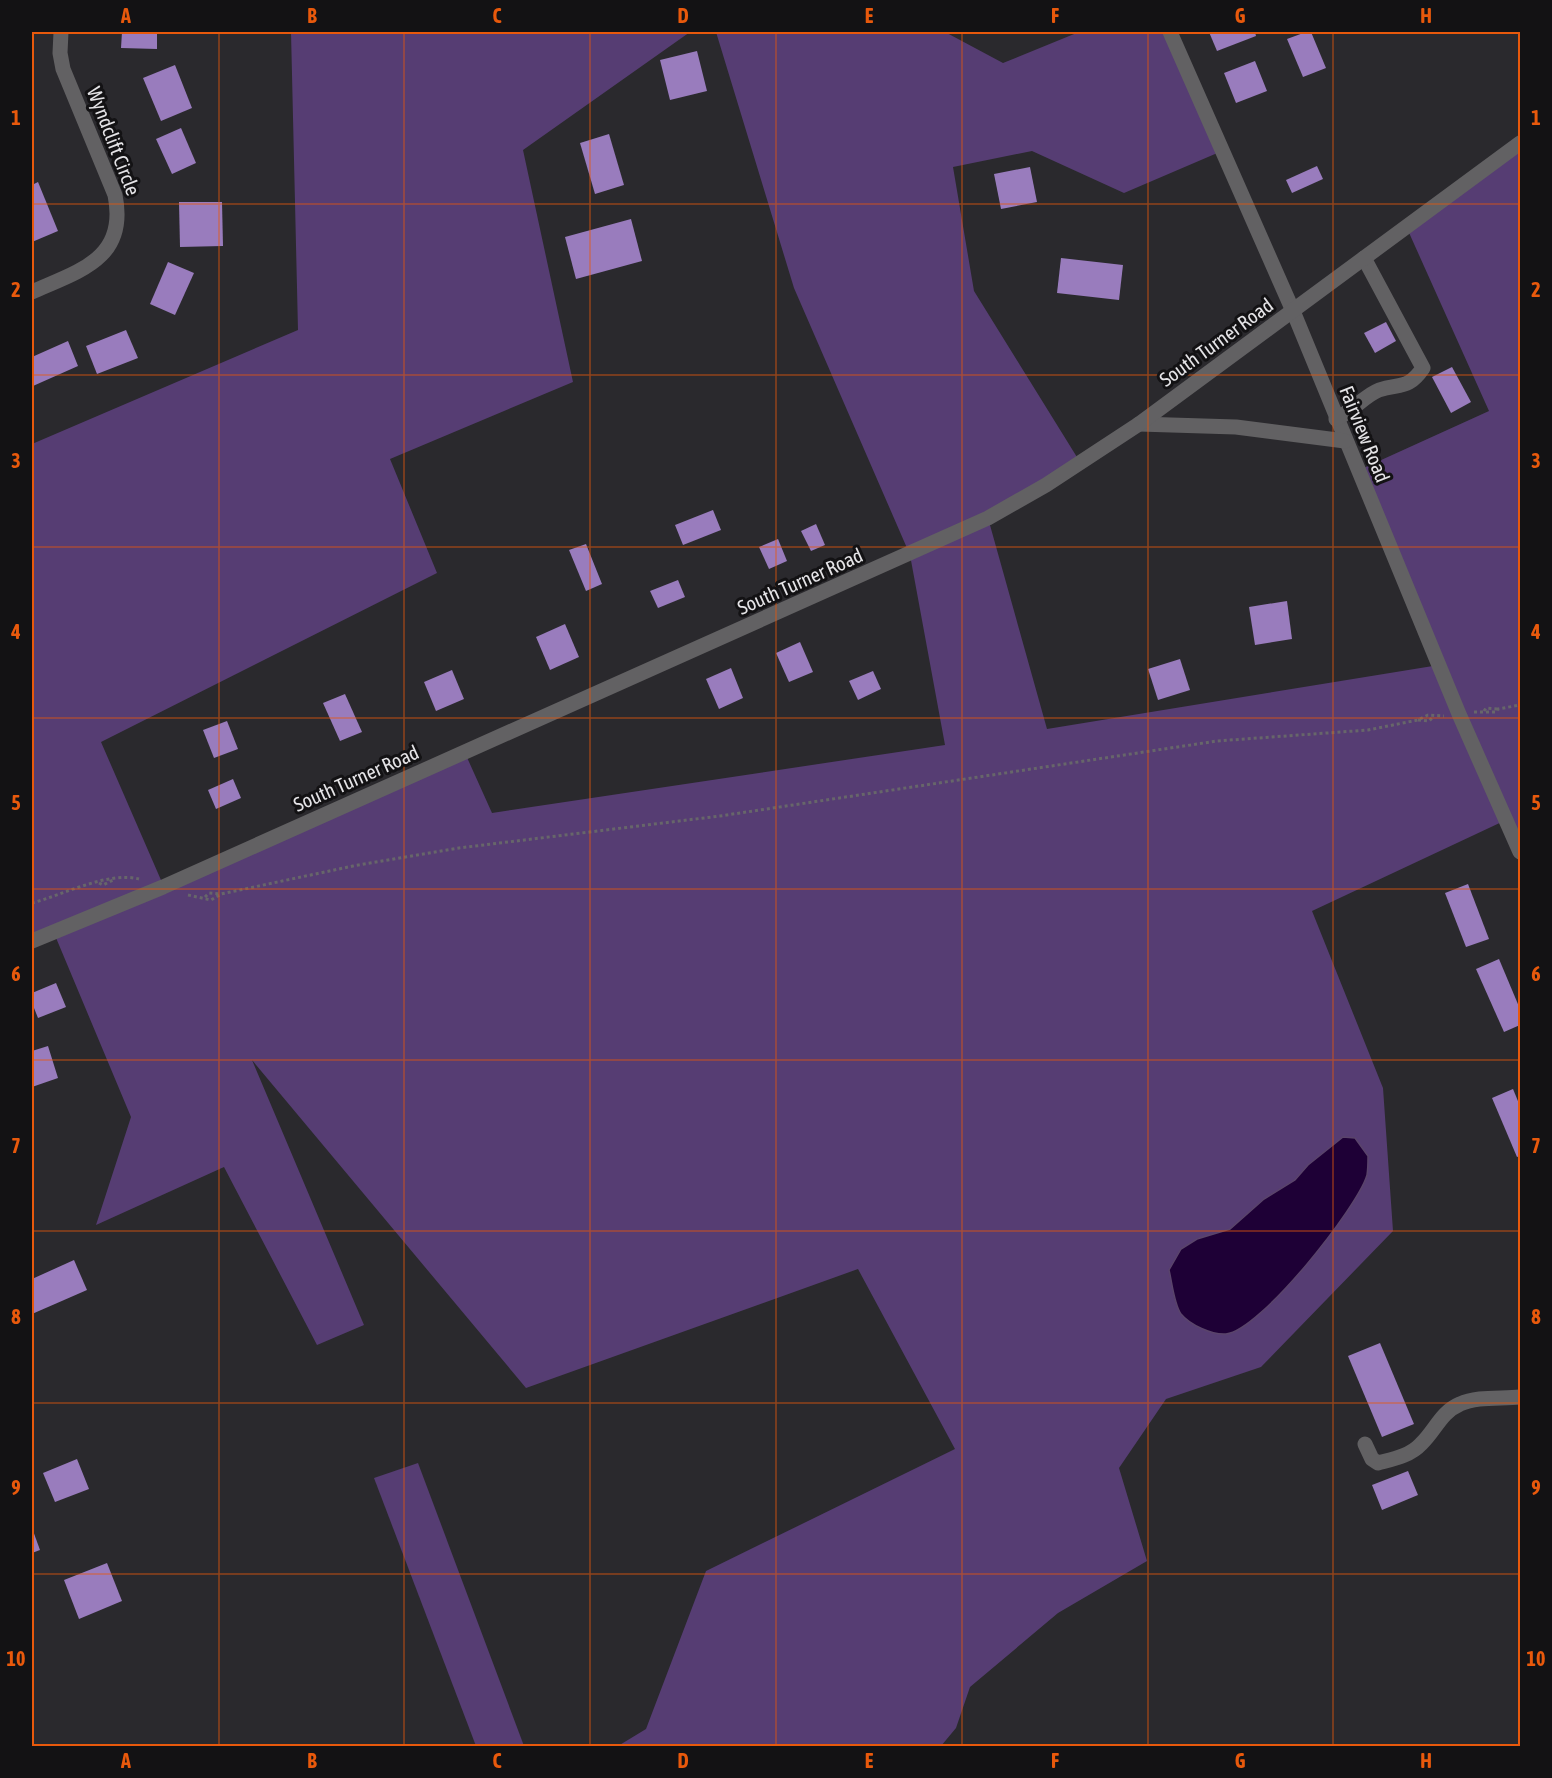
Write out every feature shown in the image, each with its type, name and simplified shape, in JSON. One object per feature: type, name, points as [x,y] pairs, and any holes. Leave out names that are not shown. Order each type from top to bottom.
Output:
[{"type":"street","name":"Wyndclift Circle","points":[[32,292],[92,264],[104,254],[117,228],[118,211],[115,195],[63,69],[61,32]]},
{"type":"street","name":"Fairview Road","points":[[1170,32],[1293,312],[1345,441],[1521,852]]},
{"type":"street","name":"South Turner Road","points":[[32,941],[163,887],[946,539],[1046,484],[1139,424],[1521,143]]},
{"type":"street","points":[[1336,419],[1352,411],[1378,390],[1399,388],[1415,380],[1423,368],[1364,258]]},
{"type":"street","points":[[1139,424],[1236,427],[1345,441]]},
{"type":"street","points":[[1365,1444],[1371,1460],[1378,1463],[1407,1454],[1420,1445],[1445,1414],[1459,1404],[1476,1399],[1521,1397]]},
{"type":"path","points":[[1498,709],[1521,705]]},
{"type":"path","points":[[185,894],[211,900],[221,894],[353,866],[459,848],[720,816],[1217,741],[1368,730],[1418,720]]},
{"type":"path","points":[[32,903],[99,883],[108,884],[113,879],[142,880]]},
{"type":"shaded area","points":[[291,32],[690,32],[523,150],[573,382],[390,459],[437,573],[101,742],[164,887],[465,753],[492,813],[945,745],[910,555],[794,288],[716,32],[945,32],[1003,63],[1079,32],[1170,32],[1222,151],[1124,193],[1032,151],[953,167],[974,291],[1080,462],[988,518],[1047,729],[1439,665],[1357,471],[1489,411],[1406,226],[1520,143],[1520,852],[1506,820],[1312,911],[1383,1088],[1393,1231],[1261,1367],[1166,1399],[1119,1468],[1147,1561],[1058,1613],[970,1687],[956,1728],[941,1746],[618,1746],[646,1729],[706,1571],[955,1449],[858,1269],[526,1388],[252,1060],[364,1325],[317,1345],[224,1167],[96,1225],[131,1117],[54,933],[32,941],[32,444],[298,330]]},
{"type":"shaded area","points":[[1343,1137],[1355,1138],[1368,1156],[1367,1175],[1346,1213],[1306,1265],[1283,1291],[1241,1328],[1226,1334],[1214,1333],[1185,1318],[1177,1305],[1169,1270],[1181,1249],[1197,1239],[1230,1229],[1264,1199],[1295,1180],[1308,1165]]},
{"type":"shaded area","points":[[418,1463],[524,1746],[476,1746],[374,1478]]},
{"type":"building","points":[[122,32],[157,32],[157,49],[121,48]]},
{"type":"building","points":[[1209,32],[1255,32],[1256,36],[1217,51]]},
{"type":"building","points":[[1311,32],[1326,68],[1303,77],[1287,39]]},
{"type":"building","points":[[697,51],[707,91],[670,100],[660,60]]},
{"type":"building","points":[[1255,61],[1267,91],[1236,103],[1224,73]]},
{"type":"building","points":[[175,65],[192,108],[161,121],[143,78]]},
{"type":"building","points":[[181,128],[196,163],[172,174],[156,139]]},
{"type":"building","points":[[609,134],[624,185],[595,194],[580,143]]},
{"type":"building","points":[[1317,166],[1323,179],[1292,193],[1286,180]]},
{"type":"building","points":[[1030,167],[1037,202],[1001,209],[994,174]]},
{"type":"building","points":[[38,182],[58,231],[32,242],[32,185]]},
{"type":"building","points":[[179,202],[222,202],[223,246],[180,247]]},
{"type":"building","points":[[631,219],[642,261],[576,279],[565,237]]},
{"type":"building","points":[[1061,258],[1123,265],[1119,300],[1057,293]]},
{"type":"building","points":[[168,262],[194,273],[175,315],[150,304]]},
{"type":"building","points":[[1386,322],[1396,341],[1375,353],[1364,333]]},
{"type":"building","points":[[126,330],[138,358],[97,374],[86,346]]},
{"type":"building","points":[[68,341],[78,366],[33,386],[32,357]]},
{"type":"building","points":[[1452,367],[1471,402],[1451,413],[1432,377]]},
{"type":"building","points":[[713,510],[721,530],[683,545],[675,525]]},
{"type":"building","points":[[816,524],[825,545],[811,551],[801,531]]},
{"type":"building","points":[[778,539],[787,561],[769,569],[759,547]]},
{"type":"building","points":[[586,544],[602,584],[586,591],[569,550]]},
{"type":"building","points":[[678,580],[685,597],[658,608],[650,591]]},
{"type":"building","points":[[1287,601],[1292,639],[1255,645],[1249,607]]},
{"type":"building","points":[[565,624],[579,657],[550,670],[536,637]]},
{"type":"building","points":[[800,642],[813,672],[789,682],[776,653]]},
{"type":"building","points":[[1180,659],[1190,690],[1158,700],[1148,669]]},
{"type":"building","points":[[731,668],[743,698],[719,709],[706,679]]},
{"type":"building","points":[[452,670],[464,699],[436,711],[424,682]]},
{"type":"building","points":[[873,671],[881,689],[858,700],[849,681]]},
{"type":"building","points":[[345,694],[362,732],[340,741],[323,703]]},
{"type":"building","points":[[227,721],[238,749],[214,758],[203,730]]},
{"type":"building","points":[[233,779],[241,798],[216,809],[208,790]]},
{"type":"building","points":[[1468,884],[1489,939],[1466,947],[1445,893]]},
{"type":"building","points":[[1499,959],[1520,1009],[1520,1025],[1504,1032],[1476,969]]},
{"type":"building","points":[[56,983],[66,1007],[38,1018],[32,1003],[32,993]]},
{"type":"building","points":[[48,1046],[58,1078],[32,1087],[32,1051]]},
{"type":"building","points":[[1513,1089],[1520,1106],[1520,1156],[1517,1157],[1492,1098]]},
{"type":"building","points":[[74,1260],[87,1290],[32,1314],[32,1279]]},
{"type":"building","points":[[1380,1343],[1414,1424],[1382,1437],[1348,1356]]},
{"type":"building","points":[[77,1459],[89,1489],[55,1502],[43,1473]]},
{"type":"building","points":[[1408,1471],[1418,1495],[1382,1510],[1372,1485]]},
{"type":"building","points":[[32,1528],[40,1550],[32,1553]]},
{"type":"building","points":[[107,1563],[122,1601],[79,1619],[64,1580]]}]
